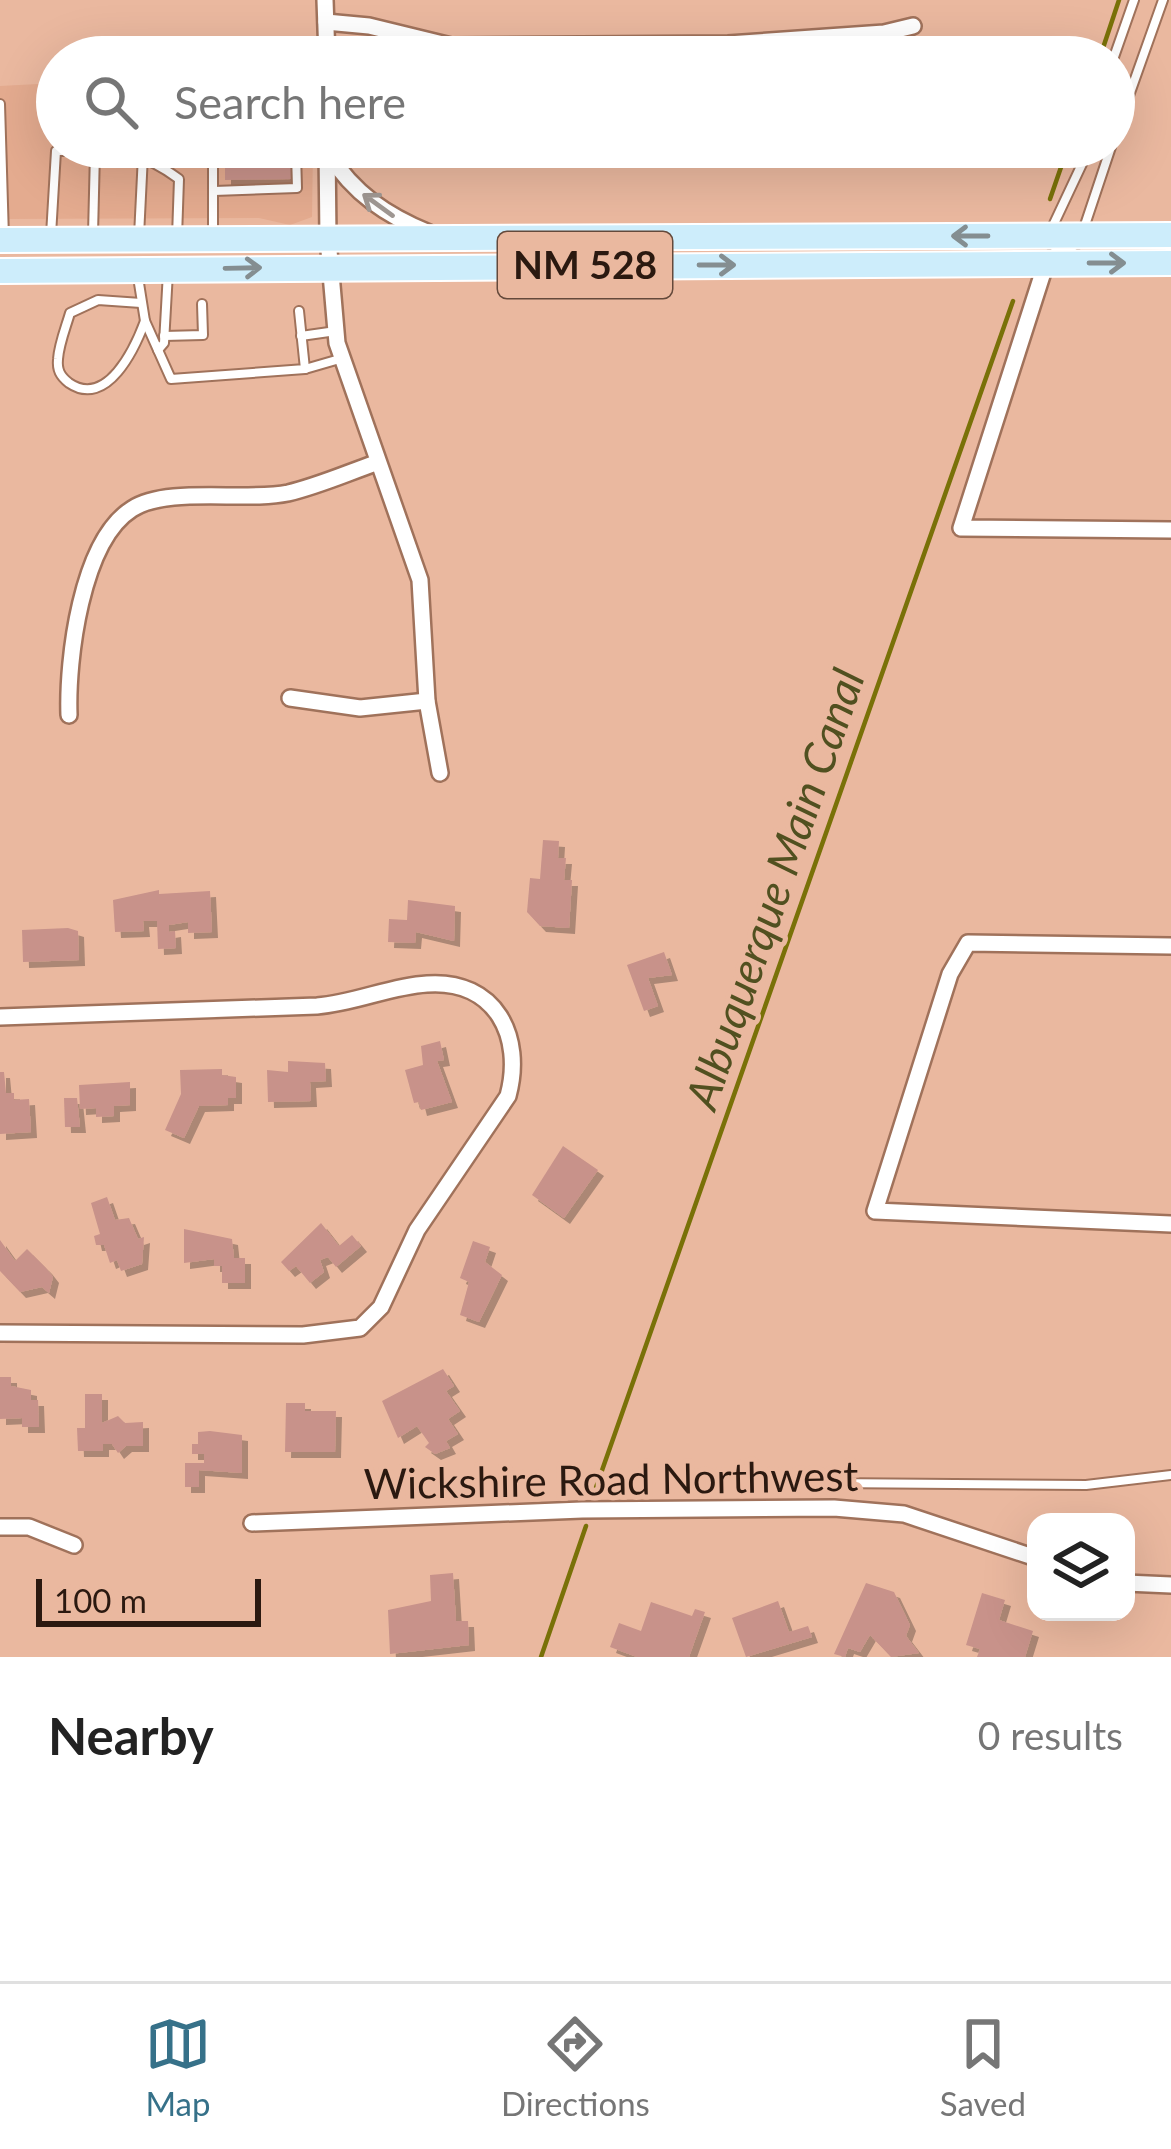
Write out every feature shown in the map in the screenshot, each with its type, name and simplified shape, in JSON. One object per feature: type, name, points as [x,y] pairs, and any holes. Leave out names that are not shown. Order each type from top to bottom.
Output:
[{"type":"main road","name":"NM 528","points":[[2,240],[1171,235]]},
{"type":"main road","name":"NM 528","points":[[0,271],[1171,263]]},
{"type":"street","points":[[325,0],[326,36]]},
{"type":"street","points":[[326,22],[410,36]]},
{"type":"street","points":[[841,36],[913,26]]},
{"type":"street","points":[[327,168],[336,331],[376,463],[420,580],[427,701],[440,773]]},
{"type":"street","points":[[338,168],[382,211],[443,238]]},
{"type":"street","points":[[1082,236],[1046,263],[961,528],[1171,530]]},
{"type":"street","points":[[69,715],[67,671],[93,560],[108,529],[135,506],[288,493],[376,463]]},
{"type":"street","points":[[290,698],[359,708],[427,701]]},
{"type":"street","points":[[1171,946],[968,943],[950,974],[874,1211],[1171,1224]]},
{"type":"street","points":[[0,1017],[317,1006],[354,1003],[423,983],[449,984],[493,1006],[508,1023],[514,1045],[508,1096],[417,1230],[381,1306],[360,1328],[302,1335],[0,1334]]},
{"type":"street","name":"Wickshire Road Northwest","points":[[252,1523],[582,1510],[834,1508],[904,1514],[1027,1555]]},
{"type":"street","points":[[0,1527],[28,1527],[74,1545]]},
{"type":"street","points":[[1135,1583],[1171,1585]]},
{"type":"lane","points":[[1121,36],[1134,0]]},
{"type":"lane","points":[[1135,79],[1163,0]]},
{"type":"lane","points":[[0,104],[2,240]]},
{"type":"lane","points":[[51,239],[55,168]]},
{"type":"lane","points":[[93,239],[95,168]]},
{"type":"lane","points":[[139,239],[142,168]]},
{"type":"lane","points":[[164,168],[179,179],[177,239]]},
{"type":"lane","points":[[213,168],[213,239]]},
{"type":"lane","points":[[214,191],[297,188],[296,168]]},
{"type":"lane","points":[[1049,236],[1080,168]]},
{"type":"lane","points":[[1082,236],[1104,168]]},
{"type":"lane","points":[[880,236],[882,264]]},
{"type":"lane","points":[[138,269],[145,321],[171,379],[304,369],[343,358]]},
{"type":"lane","points":[[158,350],[164,336],[168,269]]},
{"type":"lane","points":[[141,303],[98,300],[70,313],[57,362],[61,377],[76,388],[94,388],[132,356],[145,321]]},
{"type":"lane","points":[[164,336],[203,335],[202,304]]},
{"type":"lane","points":[[299,310],[304,369]]},
{"type":"lane","points":[[302,336],[336,331]]},
{"type":"lane","points":[[827,1484],[1086,1485],[1171,1475]]},
{"type":"shaded area","points":[[36,84],[36,168],[313,168],[312,217],[290,225],[259,218],[0,219],[0,86]]},
{"type":"building","points":[[225,168],[292,168],[292,179],[225,180]]},
{"type":"building","points":[[543,840],[559,841],[558,858],[566,858],[564,880],[572,880],[569,928],[540,926],[527,912],[530,878],[540,879]]},
{"type":"building","points":[[159,890],[159,894],[210,891],[212,932],[188,933],[188,922],[169,925],[169,932],[175,931],[176,948],[158,949],[157,921],[143,921],[144,931],[115,932],[113,900]]},
{"type":"building","points":[[408,900],[455,906],[454,941],[416,932],[415,943],[388,942],[389,919],[407,920]]},
{"type":"building","points":[[22,930],[78,931],[79,960],[23,962]]},
{"type":"building","points":[[664,952],[672,975],[648,978],[658,1006],[644,1011],[627,965]]},
{"type":"building","points":[[440,1041],[444,1060],[437,1061],[452,1102],[421,1110],[419,1102],[414,1103],[405,1070],[423,1065],[421,1046]]},
{"type":"building","points":[[288,1061],[325,1063],[326,1081],[310,1082],[311,1101],[268,1102],[267,1070],[288,1072]]},
{"type":"building","points":[[222,1069],[222,1075],[236,1077],[236,1098],[228,1098],[228,1105],[199,1106],[184,1138],[165,1130],[181,1094],[180,1070]]},
{"type":"building","points":[[0,1072],[4,1072],[6,1093],[14,1093],[14,1100],[29,1099],[31,1132],[0,1134]]},
{"type":"building","points":[[130,1082],[130,1105],[114,1106],[114,1116],[96,1117],[96,1108],[80,1109],[79,1085]]},
{"type":"building","points":[[64,1098],[77,1098],[80,1127],[65,1127]]},
{"type":"building","points":[[563,1146],[598,1170],[564,1218],[532,1195]]},
{"type":"building","points":[[107,1197],[115,1220],[129,1218],[138,1239],[144,1237],[142,1264],[121,1271],[117,1260],[110,1263],[104,1245],[96,1245],[94,1236],[100,1234],[91,1203]]},
{"type":"building","points":[[321,1223],[339,1246],[352,1235],[361,1246],[336,1267],[328,1257],[320,1260],[324,1272],[310,1283],[296,1266],[289,1271],[281,1262]]},
{"type":"building","points":[[184,1229],[232,1239],[234,1258],[245,1258],[245,1283],[222,1283],[222,1266],[214,1266],[214,1259],[184,1263]]},
{"type":"building","points":[[0,1240],[15,1261],[27,1249],[46,1268],[53,1277],[49,1293],[42,1287],[20,1292],[0,1271]]},
{"type":"building","points":[[473,1241],[490,1247],[485,1262],[502,1275],[479,1322],[460,1315],[469,1282],[460,1278]]},
{"type":"building","points":[[443,1369],[454,1386],[446,1391],[460,1411],[448,1419],[458,1434],[446,1441],[450,1448],[435,1454],[425,1447],[429,1443],[417,1426],[398,1438],[382,1401]]},
{"type":"building","points":[[0,1377],[11,1377],[11,1386],[31,1390],[31,1400],[38,1400],[39,1427],[22,1427],[22,1418],[0,1419]]},
{"type":"building","points":[[85,1394],[102,1394],[102,1423],[118,1416],[125,1423],[143,1422],[143,1446],[126,1446],[118,1453],[112,1444],[103,1444],[103,1451],[78,1451],[77,1428],[85,1428]]},
{"type":"building","points":[[286,1403],[305,1403],[305,1411],[336,1411],[335,1452],[285,1452]]},
{"type":"building","points":[[198,1432],[242,1435],[242,1473],[199,1470],[199,1487],[185,1487],[185,1463],[204,1463],[204,1454],[192,1454],[192,1444],[198,1444]]},
{"type":"building","points":[[453,1573],[456,1621],[468,1621],[469,1645],[390,1654],[388,1610],[431,1601],[430,1575]]},
{"type":"building","points":[[866,1583],[894,1592],[910,1625],[906,1636],[919,1653],[891,1657],[870,1635],[860,1652],[848,1648],[845,1657],[834,1654]]},
{"type":"building","points":[[982,1593],[1005,1600],[999,1620],[1033,1631],[1025,1657],[977,1657],[980,1649],[966,1645]]},
{"type":"building","points":[[778,1601],[789,1632],[808,1626],[812,1637],[746,1657],[732,1618]]},
{"type":"building","points":[[651,1602],[692,1616],[695,1609],[705,1612],[689,1657],[637,1657],[610,1647],[619,1623],[641,1631]]},
{"type":"waterway","name":"Albuquerque Main Canal","points":[[1107,36],[1119,0]]},
{"type":"waterway","name":"Albuquerque Main Canal","points":[[1050,199],[1061,168]]},
{"type":"waterway","name":"Albuquerque Main Canal","points":[[593,1496],[1013,301]]},
{"type":"waterway","name":"Albuquerque Main Canal","points":[[541,1657],[586,1526]]}]
